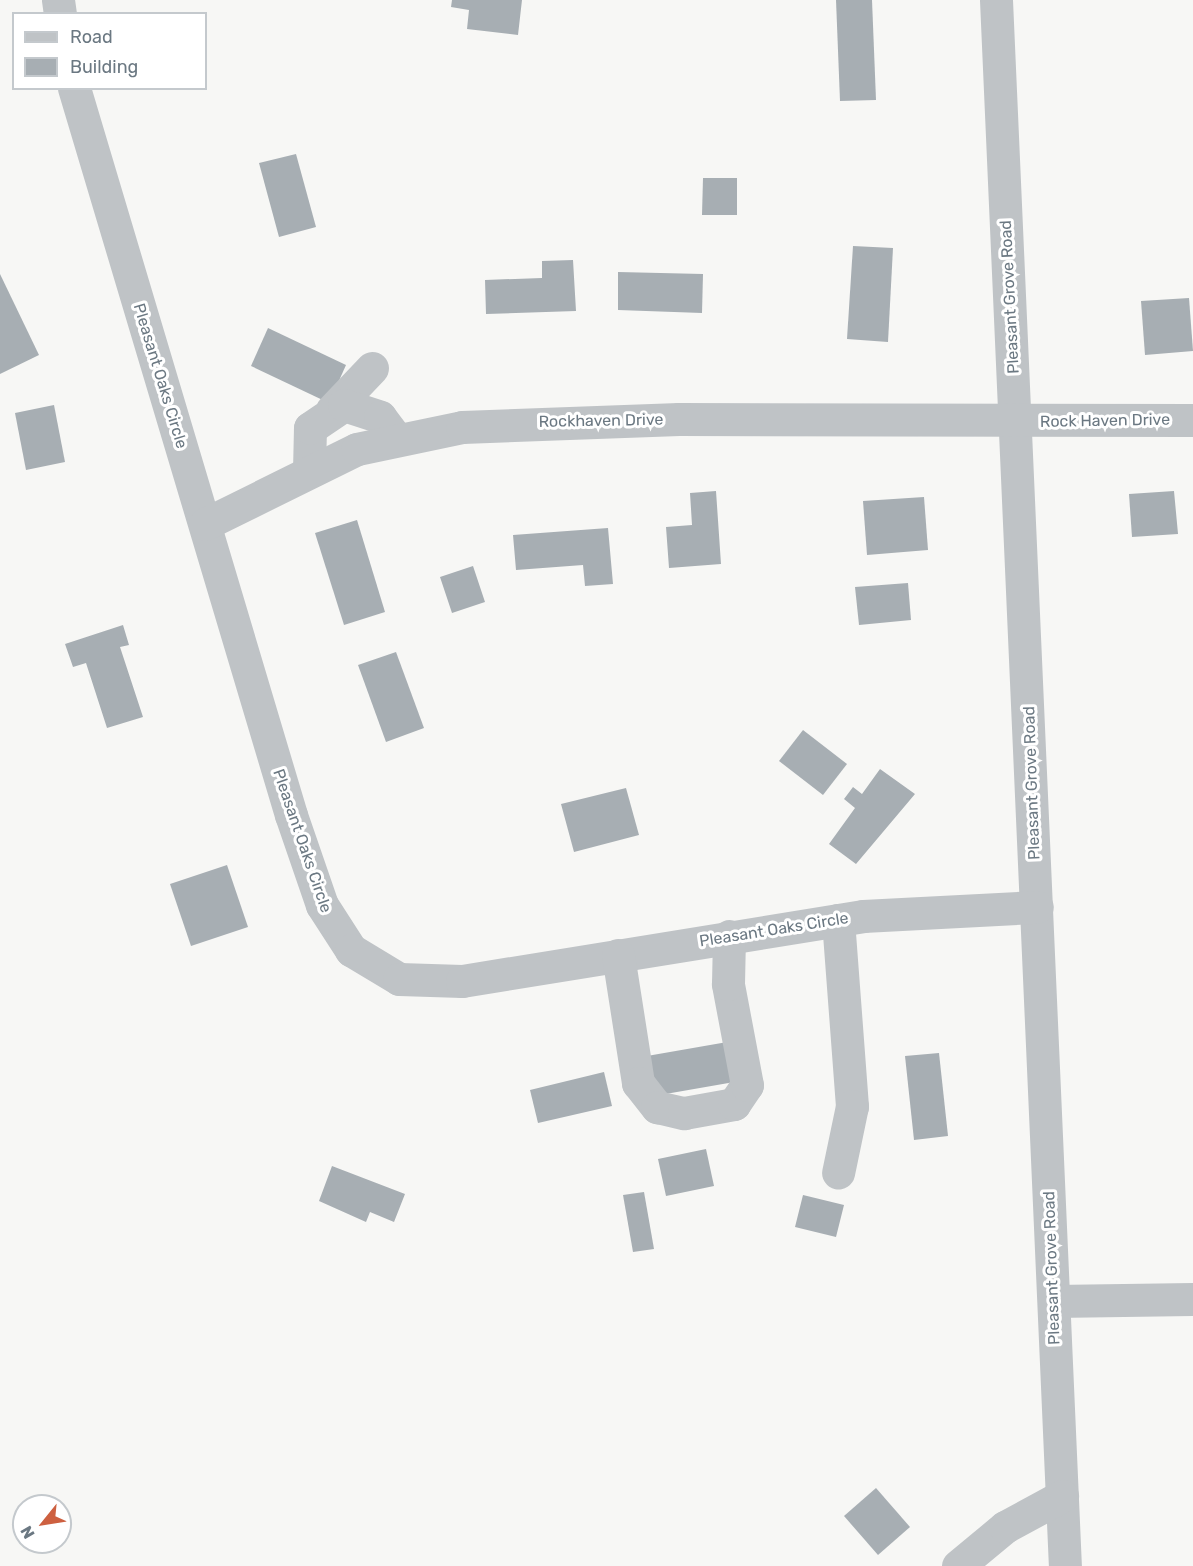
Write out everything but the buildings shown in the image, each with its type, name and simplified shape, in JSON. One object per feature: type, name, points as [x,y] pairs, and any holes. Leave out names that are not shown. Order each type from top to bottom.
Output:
[{"type":"street","name":"Pleasant Grove Road","points":[[996,0],[1065,1566]]},
{"type":"street","name":"Pleasant Oaks Circle","points":[[75,90],[291,815],[322,905],[351,950],[379,971],[418,984],[838,920],[1037,907]]},
{"type":"street","points":[[309,471],[310,428],[332,410],[372,368]]},
{"type":"street","points":[[332,410],[344,405],[370,410],[396,438]]},
{"type":"street","name":"Rock Haven Drive","points":[[1016,422],[1193,420]]},
{"type":"street","name":"Rockhaven Drive","points":[[205,524],[309,471],[396,438],[551,421],[1016,422]]},
{"type":"street","points":[[838,920],[852,1106],[838,1173]]},
{"type":"street","points":[[618,955],[638,1083],[657,1107],[684,1113],[734,1104],[747,1085],[728,984],[729,936]]},
{"type":"street","points":[[1054,1301],[1193,1299]]},
{"type":"street","points":[[958,1566],[1005,1527],[1062,1496]]}]
